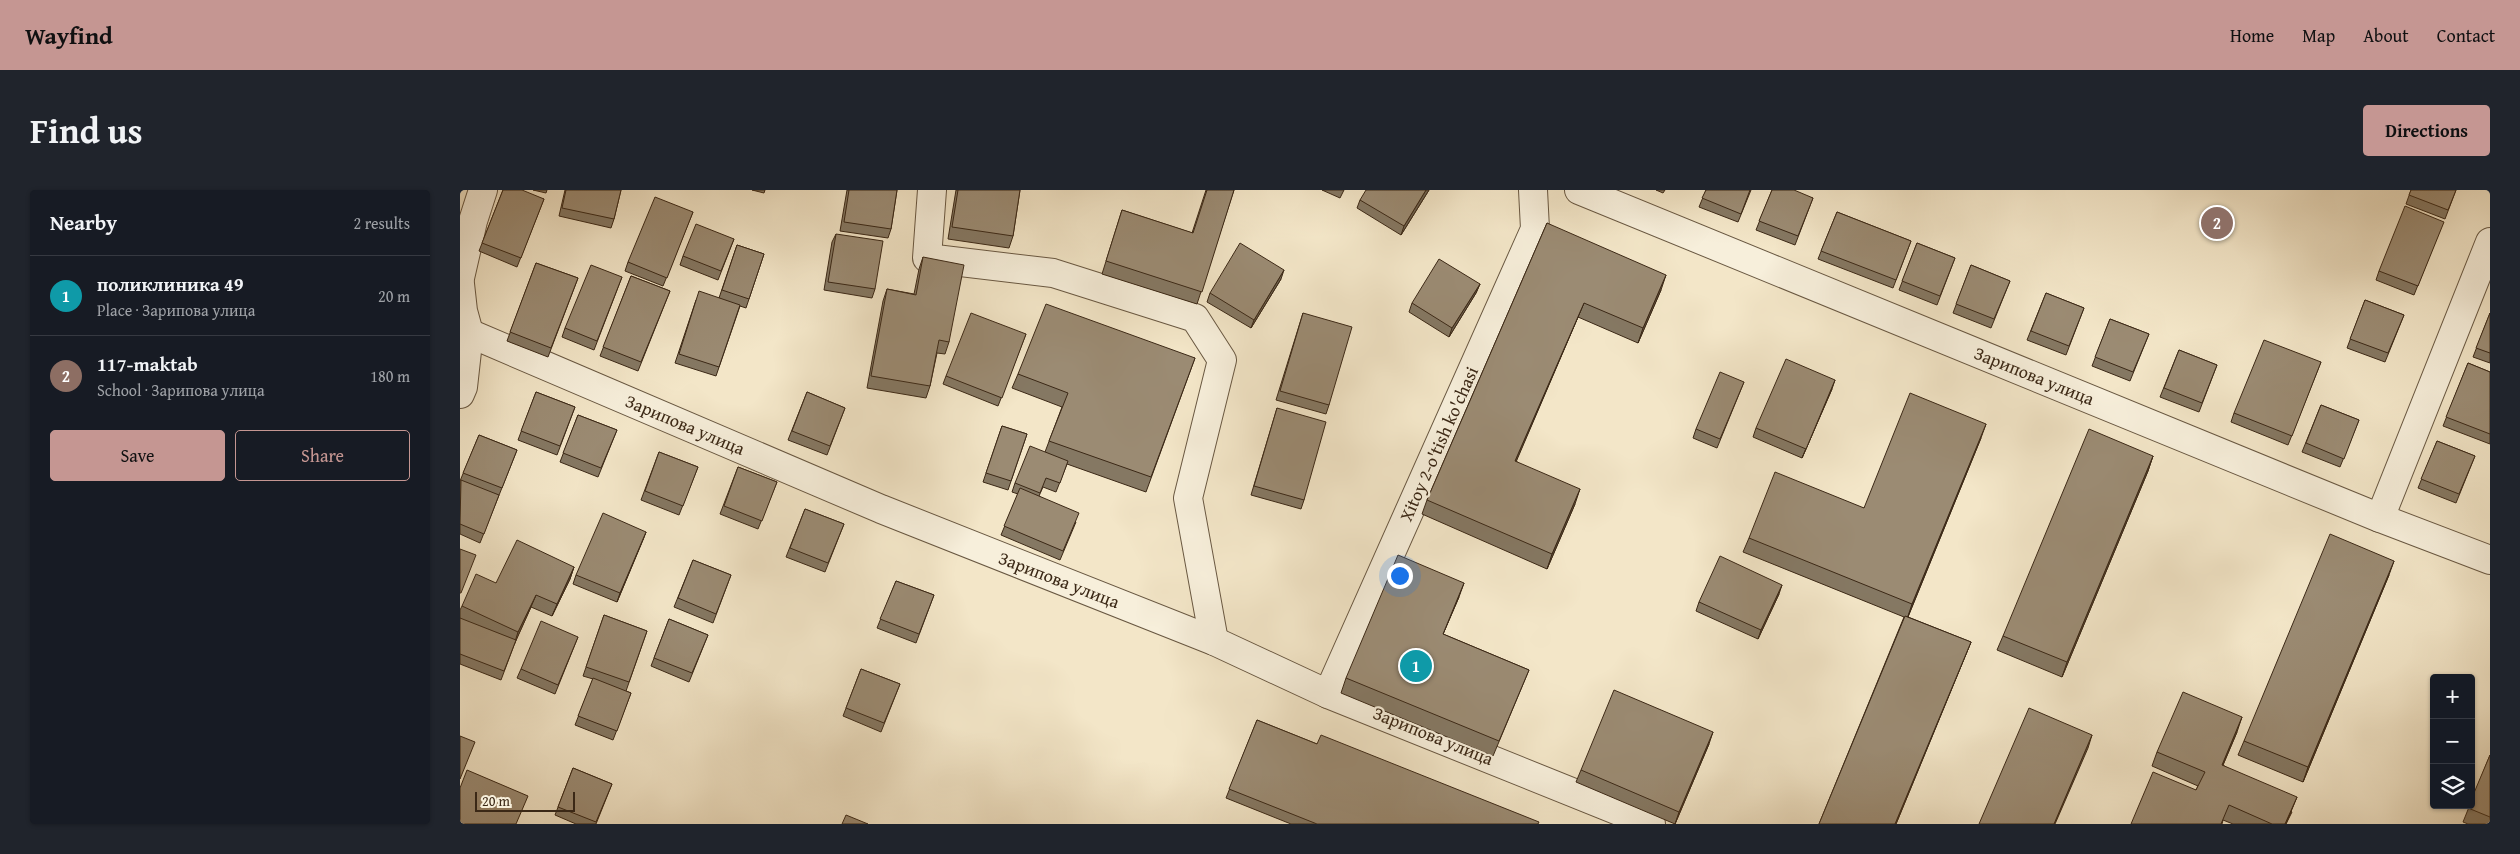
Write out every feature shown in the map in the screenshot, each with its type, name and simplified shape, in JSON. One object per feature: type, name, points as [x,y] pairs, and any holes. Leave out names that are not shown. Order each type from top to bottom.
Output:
[{"type":"street","points":[[460,278],[472,221],[483,190]]},
{"type":"street","points":[[932,190],[927,258],[1054,273],[1195,318],[1222,360],[1188,498],[1214,640]]},
{"type":"street","name":"Xitoy 2-o'tish ko'chasi","points":[[1328,694],[1535,229],[1533,190]]},
{"type":"street","name":"Зарипова улица","points":[[1579,190],[2380,518],[2490,560]]},
{"type":"street","points":[[2380,518],[2490,242]]},
{"type":"street","points":[[460,284],[463,311],[469,333],[463,387],[460,394]]},
{"type":"street","name":"Зарипова улица","points":[[469,333],[881,509],[1214,640],[1328,694],[1651,824]]},
{"type":"building","points":[[503,190],[522,190],[544,199],[521,258],[482,243]]},
{"type":"building","points":[[566,190],[621,190],[614,219],[562,208]]},
{"type":"building","points":[[849,190],[897,190],[891,229],[844,222]]},
{"type":"building","points":[[958,190],[1020,190],[1013,236],[952,227]]},
{"type":"building","points":[[1207,190],[1234,190],[1202,292],[1106,261],[1122,210],[1193,233]]},
{"type":"building","points":[[1366,190],[1426,190],[1404,226],[1360,200]]},
{"type":"building","points":[[1706,190],[1750,190],[1741,214],[1702,198]]},
{"type":"building","points":[[1772,190],[1794,190],[1813,198],[1798,236],[1759,221]]},
{"type":"building","points":[[2411,190],[2456,190],[2448,210],[2409,195]]},
{"type":"building","points":[[655,197],[693,212],[667,278],[628,262]]},
{"type":"building","points":[[2405,206],[2444,222],[2418,286],[2379,271]]},
{"type":"building","points":[[1837,212],[1911,241],[1896,280],[1821,251]]},
{"type":"building","points":[[1547,223],[1666,275],[1643,328],[1584,303],[1515,461],[1580,489],[1552,554],[1427,500]]},
{"type":"building","points":[[696,224],[734,239],[721,271],[683,256]]},
{"type":"building","points":[[836,234],[883,241],[875,289],[828,282]]},
{"type":"building","points":[[1240,243],[1284,270],[1254,320],[1210,293]]},
{"type":"building","points":[[1917,243],[1955,258],[1940,296],[1902,281]]},
{"type":"building","points":[[737,245],[764,254],[749,299],[722,290]]},
{"type":"building","points":[[923,257],[964,265],[949,342],[939,340],[930,386],[871,376],[887,289],[916,295]]},
{"type":"building","points":[[1439,259],[1480,284],[1452,328],[1412,303]]},
{"type":"building","points":[[536,263],[578,278],[551,348],[510,332]]},
{"type":"building","points":[[591,265],[622,277],[597,341],[565,328]]},
{"type":"building","points":[[1971,265],[2010,281],[1994,319],[1956,304]]},
{"type":"building","points":[[631,276],[670,291],[641,362],[603,347]]},
{"type":"building","points":[[699,291],[740,305],[719,367],[679,354]]},
{"type":"building","points":[[2046,293],[2084,308],[2069,346],[2031,331]]},
{"type":"building","points":[[2365,300],[2404,315],[2388,353],[2350,339]]},
{"type":"building","points":[[1046,304],[1195,358],[1151,477],[1049,441],[1068,393],[1018,374]]},
{"type":"building","points":[[971,313],[1026,334],[1002,398],[946,376]]},
{"type":"building","points":[[1303,313],[1352,327],[1329,405],[1280,391]]},
{"type":"building","points":[[2490,313],[2490,353],[2476,348]]},
{"type":"building","points":[[2110,319],[2149,334],[2133,372],[2095,357]]},
{"type":"building","points":[[2264,340],[2321,362],[2292,436],[2234,413]]},
{"type":"building","points":[[2179,350],[2217,365],[2202,403],[2164,388]]},
{"type":"building","points":[[1786,359],[1835,380],[1806,449],[1756,428]]},
{"type":"building","points":[[2468,363],[2490,372],[2490,434],[2446,417]]},
{"type":"building","points":[[1720,372],[1744,382],[1720,439],[1696,429]]},
{"type":"building","points":[[536,392],[575,407],[560,446],[521,431]]},
{"type":"building","points":[[807,392],[845,408],[830,446],[792,431]]},
{"type":"building","points":[[1910,393],[1986,424],[1912,604],[1749,538],[1775,472],[1864,508]]},
{"type":"building","points":[[2321,405],[2359,420],[2344,459],[2306,443]]},
{"type":"building","points":[[1277,408],[1326,422],[1304,500],[1254,486]]},
{"type":"building","points":[[578,415],[617,430],[601,468],[563,453]]},
{"type":"building","points":[[1002,426],[1027,434],[1011,481],[986,473]]},
{"type":"building","points":[[2089,429],[2153,456],[2067,662],[2003,636]]},
{"type":"building","points":[[479,435],[517,450],[502,488],[463,473]]},
{"type":"building","points":[[2437,441],[2475,456],[2459,494],[2421,479]]},
{"type":"building","points":[[1030,446],[1068,461],[1060,483],[1046,478],[1040,493],[1015,483]]},
{"type":"building","points":[[659,452],[698,467],[683,506],[645,491]]},
{"type":"building","points":[[738,467],[777,482],[762,521],[724,506]]},
{"type":"building","points":[[461,480],[499,495],[484,534],[460,524]]},
{"type":"building","points":[[1020,488],[1079,513],[1063,551],[1004,526]]},
{"type":"building","points":[[805,509],[844,524],[828,563],[790,548]]},
{"type":"building","points":[[603,513],[646,532],[620,593],[576,575]]},
{"type":"building","points":[[2330,534],[2394,561],[2308,767],[2244,741]]},
{"type":"building","points":[[517,540],[574,567],[557,604],[536,595],[518,632],[462,606],[476,574],[496,583]]},
{"type":"building","points":[[460,549],[476,555],[461,593],[460,593]]},
{"type":"building","points":[[1398,555],[1464,583],[1443,634],[1529,670],[1499,741],[1346,678]]},
{"type":"building","points":[[1720,556],[1782,585],[1761,630],[1699,602]]},
{"type":"building","points":[[693,560],[731,575],[716,614],[678,598]]},
{"type":"building","points":[[896,581],[934,595],[919,634],[880,619]]},
{"type":"building","points":[[604,615],[647,631],[629,682],[586,667]]},
{"type":"building","points":[[1905,616],[1971,642],[1895,824],[1819,824]]},
{"type":"building","points":[[460,618],[516,640],[504,671],[460,654]]},
{"type":"building","points":[[669,619],[708,635],[692,673],[654,658]]},
{"type":"building","points":[[541,621],[578,637],[558,685],[521,669]]},
{"type":"building","points":[[861,669],[900,684],[884,723],[846,708]]},
{"type":"building","points":[[593,678],[631,693],[617,731],[578,716]]},
{"type":"building","points":[[1614,690],[1713,732],[1679,812],[1581,770]]},
{"type":"building","points":[[2183,692],[2242,717],[2222,765],[2297,797],[2285,824],[2272,824],[2229,805],[2221,824],[2131,824],[2153,772],[2196,790],[2205,772],[2157,752]]},
{"type":"building","points":[[2029,708],[2092,735],[2054,824],[1979,824]]},
{"type":"building","points":[[1257,720],[1317,744],[1321,735],[1539,822],[1538,824],[1317,824],[1229,789]]},
{"type":"building","points":[[460,736],[475,742],[460,779]]},
{"type":"building","points":[[2490,755],[2490,817],[2470,809],[2475,809],[2475,791]]},
{"type":"building","points":[[573,768],[612,784],[596,822],[558,807]]},
{"type":"building","points":[[467,770],[528,796],[516,824],[460,824],[460,788]]},
{"type":"building","points":[[846,815],[868,824],[842,824]]},
{"type":"place","name":"117-maktab","points":[[2217,223]]},
{"type":"place","name":"поликлиника 49","points":[[1416,666]]}]
